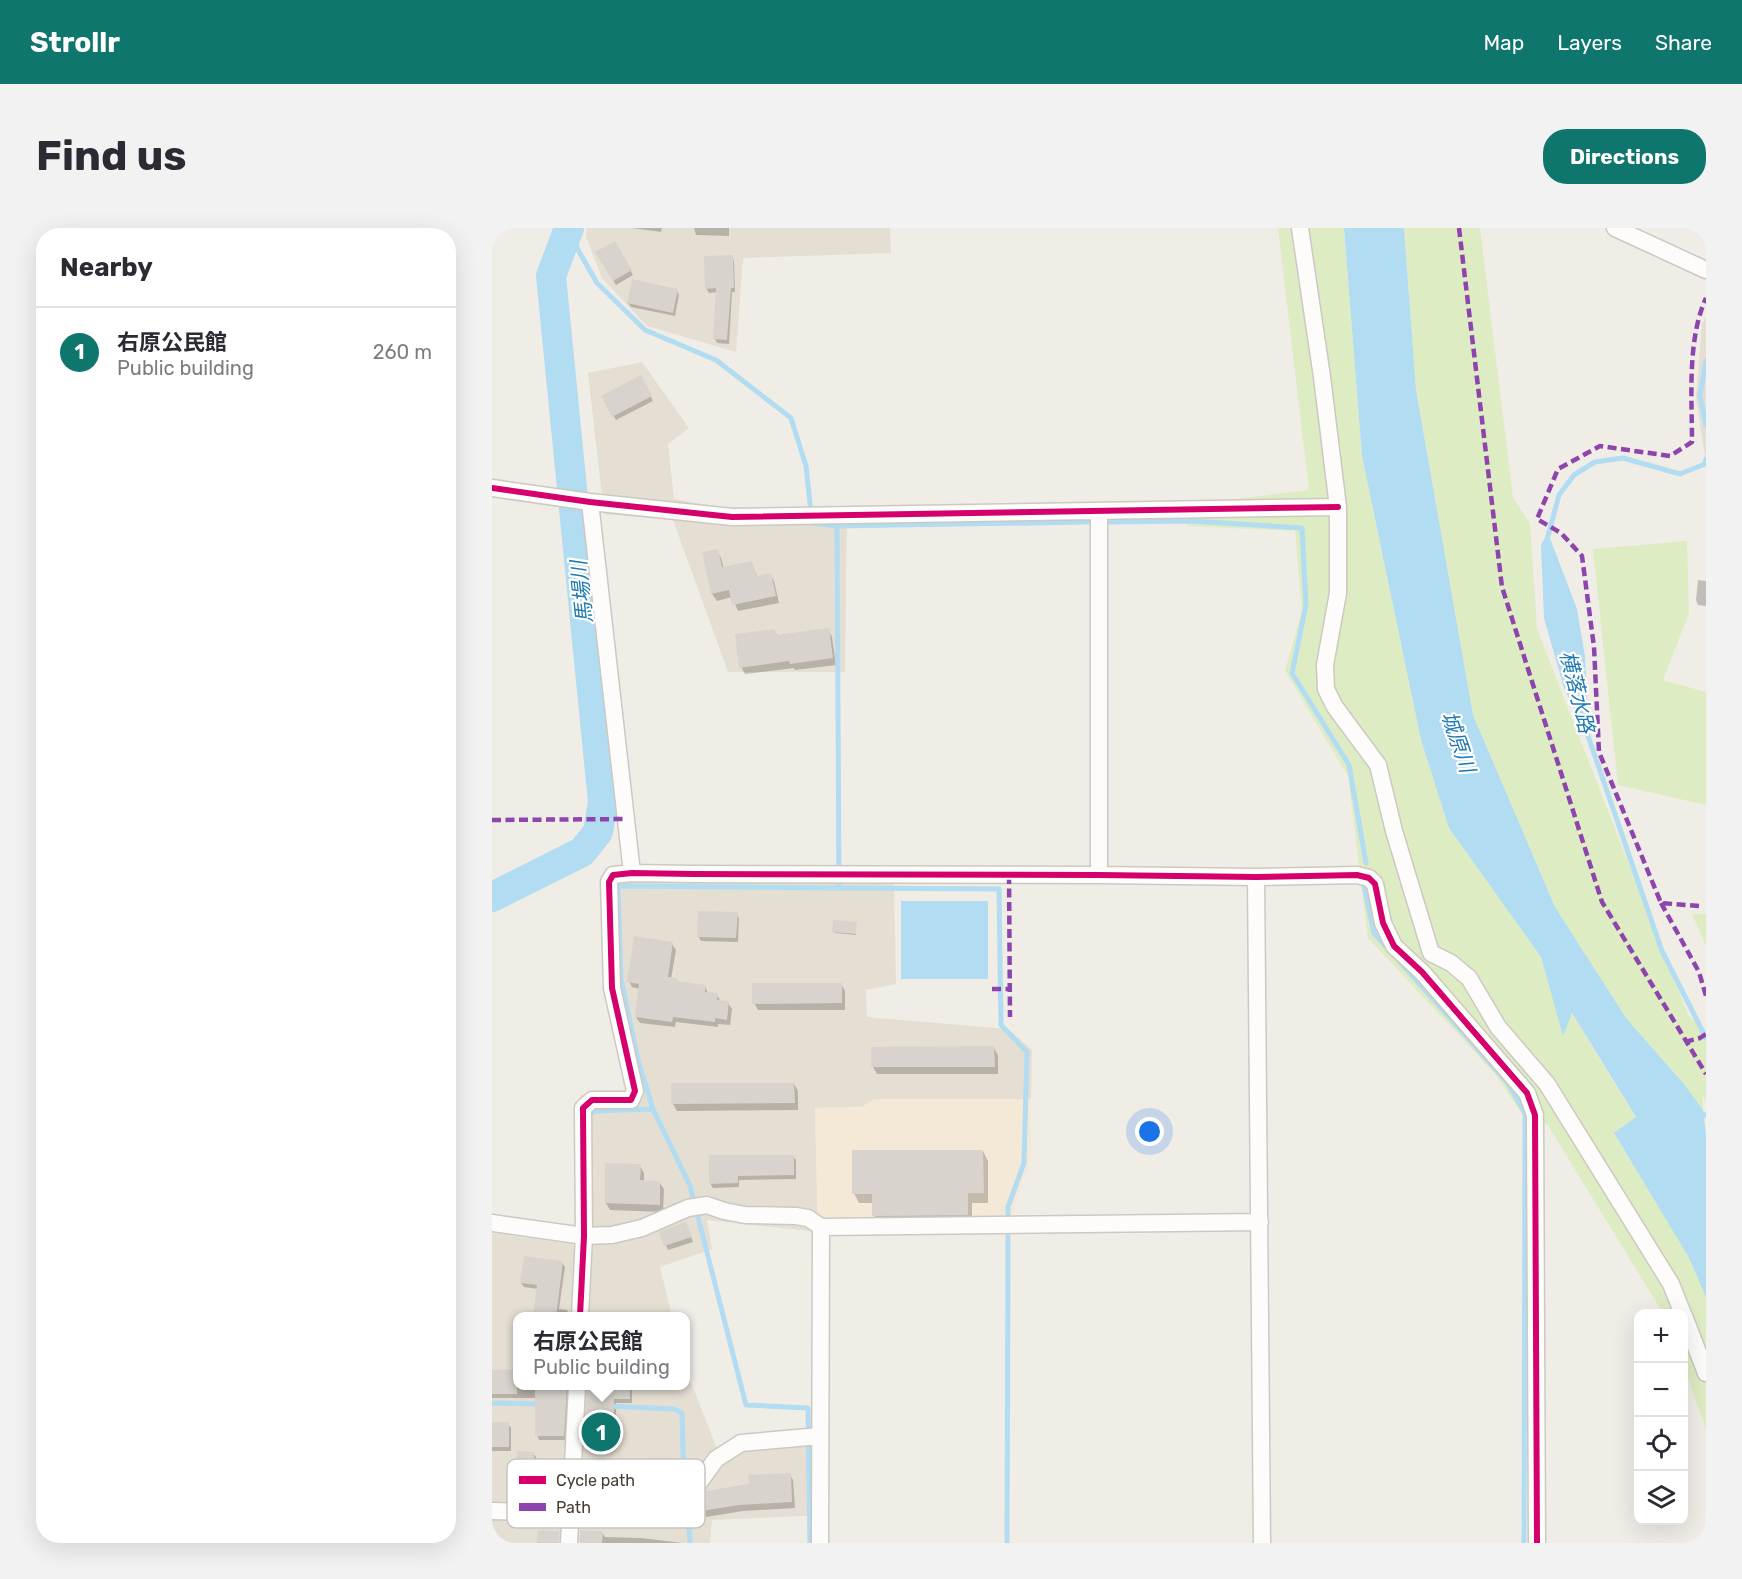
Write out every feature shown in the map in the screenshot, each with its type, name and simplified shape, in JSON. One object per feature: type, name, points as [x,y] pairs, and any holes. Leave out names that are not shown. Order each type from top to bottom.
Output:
[{"type":"street","points":[[1300,228],[1338,507],[1338,593],[1326,665],[1326,689],[1335,706],[1378,765],[1394,831],[1431,953],[1422,972]]},
{"type":"street","points":[[1615,228],[1706,270]]},
{"type":"street","points":[[492,488],[590,502],[732,517],[1338,507]]},
{"type":"street","points":[[590,502],[632,873]]},
{"type":"street","points":[[1099,511],[1099,875]]},
{"type":"street","points":[[580,1312],[584,1236],[583,1108],[592,1100],[631,1100],[635,1091],[612,988],[609,882],[613,875],[632,873],[1256,877],[1357,875],[1369,878],[1375,884],[1383,922],[1394,946],[1422,972],[1527,1093],[1535,1115],[1537,1543]]},
{"type":"street","points":[[1256,877],[1262,1543]]},
{"type":"street","points":[[1431,953],[1451,963],[1468,978],[1498,1027],[1547,1084],[1671,1284],[1681,1309]]},
{"type":"street","points":[[492,1223],[584,1236],[612,1234],[642,1228],[694,1207],[707,1205],[745,1215],[808,1218],[821,1227],[1260,1222]]},
{"type":"street","points":[[820,1543],[821,1227]]},
{"type":"street","points":[[1688,1328],[1706,1373]]},
{"type":"street","points":[[574,1459],[577,1390]]},
{"type":"street","points":[[705,1474],[716,1459],[741,1443],[820,1436]]},
{"type":"street","points":[[492,1511],[507,1511]]},
{"type":"street","points":[[569,1543],[570,1528]]},
{"type":"shaded area","points":[[587,228],[890,228],[891,253],[743,258],[736,352],[647,326],[602,278],[586,237]]},
{"type":"shaded area","points":[[1706,317],[1706,463],[1696,398],[1702,323]]},
{"type":"shaded area","points":[[642,362],[689,428],[668,444],[674,499],[720,507],[847,508],[845,672],[728,672],[673,520],[604,514],[588,373]]},
{"type":"shaded area","points":[[642,881],[894,884],[896,984],[866,990],[867,1017],[1008,1029],[1032,1050],[1031,1099],[874,1099],[862,1107],[815,1108],[818,1232],[707,1220],[712,1249],[660,1267],[671,1312],[513,1312],[513,1390],[690,1390],[690,1380],[717,1449],[739,1437],[828,1426],[827,1515],[712,1520],[710,1543],[492,1543],[492,1233],[578,1245],[580,1095],[628,1092],[603,883]]},
{"type":"shaded area","points":[[874,1099],[1031,1099],[1031,1158],[1014,1206],[1011,1233],[818,1232],[815,1108],[862,1107]]},
{"type":"green space","points":[[1278,228],[1344,228],[1362,456],[1421,740],[1449,828],[1541,957],[1563,1035],[1571,1012],[1636,1118],[1614,1134],[1689,1256],[1706,1297],[1706,1429],[1688,1378],[1688,1309],[1661,1309],[1547,1124],[1522,1114],[1495,1074],[1368,938],[1348,776],[1285,671],[1302,610],[1295,531],[1187,526],[1188,505],[1309,490]]},
{"type":"green space","points":[[1404,228],[1480,228],[1513,498],[1530,523],[1537,629],[1688,1015],[1706,1033],[1706,1102],[1703,1094],[1703,1110],[1684,1084],[1626,1018],[1555,907],[1473,715],[1416,390]]},
{"type":"green space","points":[[1687,541],[1689,613],[1663,680],[1706,692],[1706,805],[1618,785],[1593,549]]},
{"type":"green space","points":[[1692,914],[1706,914],[1706,946]]},
{"type":"water","name":"城原川","points":[[1344,228],[1404,228],[1416,390],[1473,715],[1555,907],[1626,1018],[1684,1084],[1703,1110],[1706,1135],[1706,1297],[1688,1256],[1614,1133],[1636,1117],[1572,1013],[1563,1036],[1541,957],[1449,828],[1421,740],[1362,456]]},
{"type":"water","points":[[1548,533],[1577,609],[1585,656],[1589,740],[1564,688],[1544,618],[1541,545]]},
{"type":"water","points":[[901,901],[988,901],[988,979],[901,979]]},
{"type":"building","points":[[615,241],[632,270],[613,281],[595,252]]},
{"type":"building","points":[[733,255],[734,288],[731,288],[727,340],[713,339],[716,288],[705,289],[704,256]]},
{"type":"building","points":[[632,279],[678,289],[673,313],[627,303]]},
{"type":"building","points":[[641,375],[652,396],[612,417],[601,396]]},
{"type":"building","points":[[718,549],[722,567],[752,561],[756,576],[771,573],[776,596],[732,605],[729,590],[711,594],[702,552]]},
{"type":"building","points":[[829,628],[833,658],[739,668],[735,634],[775,629],[776,635]]},
{"type":"building","points":[[698,911],[738,912],[736,938],[697,937]]},
{"type":"building","points":[[833,920],[857,922],[856,934],[832,932]]},
{"type":"building","points":[[634,936],[673,942],[668,977],[677,978],[677,981],[706,985],[705,992],[718,993],[717,1000],[729,1001],[727,1020],[715,1018],[715,1022],[673,1017],[672,1022],[635,1017],[639,984],[627,982]]},
{"type":"building","points":[[752,983],[842,983],[842,1003],[752,1004]]},
{"type":"building","points":[[994,1046],[995,1067],[871,1067],[871,1047]]},
{"type":"building","points":[[671,1083],[794,1083],[795,1103],[671,1104]]},
{"type":"building","points":[[852,1150],[983,1150],[984,1193],[968,1193],[968,1215],[872,1216],[872,1194],[852,1194]]},
{"type":"building","points":[[709,1155],[794,1155],[794,1175],[738,1176],[738,1183],[709,1184]]},
{"type":"building","points":[[605,1163],[641,1164],[640,1180],[660,1181],[660,1205],[605,1203]]},
{"type":"building","points":[[686,1222],[692,1237],[664,1246],[659,1232]]},
{"type":"building","points":[[524,1256],[563,1261],[557,1312],[534,1312],[537,1285],[520,1283]]},
{"type":"building","points":[[513,1369],[513,1390],[517,1390],[517,1394],[492,1394],[492,1370]]},
{"type":"building","points":[[535,1390],[567,1390],[564,1436],[535,1436]]},
{"type":"building","points":[[587,1390],[630,1390],[630,1399],[614,1399],[614,1444],[588,1444],[588,1435],[585,1435]]},
{"type":"building","points":[[492,1422],[509,1422],[509,1447],[492,1447]]},
{"type":"building","points":[[517,1451],[534,1452],[534,1459],[517,1459]]},
{"type":"building","points":[[644,1458],[672,1459],[644,1459]]},
{"type":"building","points":[[791,1473],[792,1502],[739,1505],[705,1510],[706,1491],[749,1484],[748,1475]]},
{"type":"building","points":[[538,1530],[559,1531],[559,1543],[537,1543]]},
{"type":"building","points":[[580,1530],[603,1531],[602,1543],[580,1543]]},
{"type":"waterway","name":"馬場川","points":[[492,897],[582,852],[598,832],[603,802],[551,276],[569,228]]},
{"type":"waterway","points":[[574,228],[573,241],[597,283],[645,330],[716,360],[791,418],[806,466],[811,512]]},
{"type":"waterway","name":"横落水路","points":[[1706,361],[1700,395],[1706,426]]},
{"type":"waterway","name":"横落水路","points":[[1547,540],[1559,495],[1574,475],[1595,462],[1623,458],[1680,474],[1705,464],[1706,459]]},
{"type":"waterway","points":[[812,521],[812,523],[837,526],[839,888],[999,889],[1001,1025],[1027,1052],[1024,1163],[1008,1207],[1008,1214]]},
{"type":"waterway","points":[[1110,522],[1191,521],[1302,528],[1306,605],[1292,673],[1349,765],[1366,863]]},
{"type":"waterway","points":[[837,526],[1088,522]]},
{"type":"waterway","name":"横落水路","points":[[1587,733],[1662,951],[1706,1038]]},
{"type":"waterway","points":[[810,1543],[808,1408],[746,1405],[690,1186],[653,1109],[638,1060],[621,979],[618,886],[839,888]]},
{"type":"waterway","points":[[1364,886],[1374,933],[1388,949]]},
{"type":"waterway","points":[[1399,961],[1507,1082],[1525,1113],[1524,1543]]},
{"type":"waterway","points":[[589,1119],[589,1115],[594,1111],[653,1109]]},
{"type":"waterway","points":[[1698,1120],[1706,1114]]},
{"type":"waterway","points":[[1007,1543],[1008,1236]]},
{"type":"waterway","points":[[492,1403],[540,1404]]},
{"type":"waterway","points":[[607,1406],[674,1409],[682,1413],[683,1459]]},
{"type":"waterway","points":[[689,1528],[690,1543]]},
{"type":"marked path","points":[[1459,228],[1502,587],[1602,902],[1706,1074]]},
{"type":"marked path","points":[[1699,906],[1661,903],[1599,752],[1594,647],[1582,556],[1561,533],[1537,519],[1558,469],[1600,446],[1670,456],[1692,442],[1693,350],[1700,314],[1706,298]]},
{"type":"marked path","points":[[492,820],[626,819]]},
{"type":"marked path","points":[[1009,875],[1010,1017]]},
{"type":"marked path","points":[[1661,903],[1699,972],[1706,996]]},
{"type":"marked path","points":[[992,989],[1009,989]]},
{"type":"marked path","points":[[1685,1042],[1706,1034]]},
{"type":"cycle path","points":[[492,488],[590,502],[732,517],[1338,507]]},
{"type":"cycle path","points":[[580,1312],[584,1236],[583,1108],[592,1100],[631,1100],[635,1091],[612,988],[609,882],[613,875],[632,873],[1256,877],[1357,875],[1369,878],[1375,884],[1383,923],[1394,946],[1422,972],[1527,1093],[1535,1115],[1537,1543]]},
{"type":"place","name":"右原公民館","points":[[601,1432]]}]
